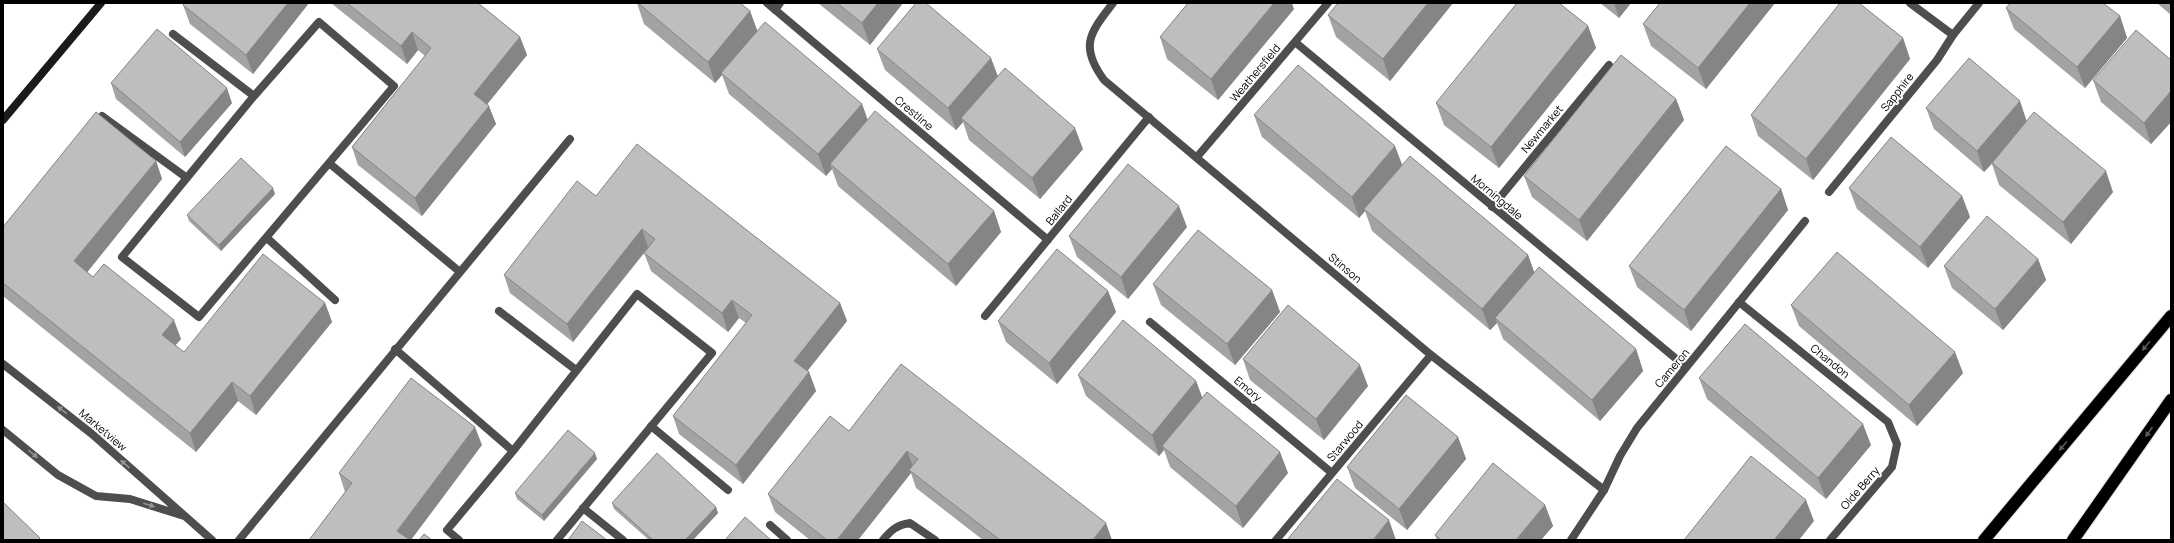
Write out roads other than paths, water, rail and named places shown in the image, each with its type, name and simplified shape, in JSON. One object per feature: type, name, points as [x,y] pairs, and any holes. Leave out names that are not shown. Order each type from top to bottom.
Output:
[{"type":"highway","points":[[1984,540],[2171,316]]},
{"type":"highway","points":[[2073,540],[2171,400]]},
{"type":"street","points":[[3,120],[101,3]]},
{"type":"street","name":"Crestline","points":[[766,3],[777,6],[1048,240]]},
{"type":"street","name":"Stinson","points":[[1113,3],[1091,33],[1090,49],[1094,65],[1104,80],[1431,355],[1604,490]]},
{"type":"street","name":"Weathersfield","points":[[1197,157],[1328,3]]},
{"type":"street","points":[[1910,3],[1953,35]]},
{"type":"street","name":"Sapphire","points":[[1829,192],[1937,60],[1953,35],[1979,3]]},
{"type":"street","points":[[319,22],[394,86],[199,317],[122,257],[254,96],[319,22]]},
{"type":"street","points":[[173,34],[254,96]]},
{"type":"street","name":"Morningdale","points":[[1295,42],[1686,367]]},
{"type":"street","name":"Newmarket","points":[[1492,207],[1609,65]]},
{"type":"street","points":[[102,116],[187,178]]},
{"type":"street","name":"Ballard","points":[[985,316],[1149,117]]},
{"type":"street","points":[[239,540],[395,349],[570,139]]},
{"type":"street","points":[[329,163],[460,272]]},
{"type":"street","name":"Cameron","points":[[1571,540],[1604,490],[1620,456],[1637,428],[1805,221]]},
{"type":"street","points":[[267,238],[335,300]]},
{"type":"street","points":[[459,540],[447,530],[513,451],[638,294],[712,354],[557,540]]},
{"type":"street","name":"Chandon","points":[[1740,302],[1888,422],[1897,444]]},
{"type":"street","points":[[500,311],[576,370]]},
{"type":"street","name":"Emory","points":[[1150,322],[1332,473]]},
{"type":"street","points":[[395,349],[513,451]]},
{"type":"street","name":"Starwood","points":[[1276,540],[1431,355]]},
{"type":"street","name":"Marketview","points":[[3,364],[92,434],[212,540]]},
{"type":"street","points":[[652,426],[728,490]]},
{"type":"street","name":"Marketview","points":[[3,430],[58,475],[96,496],[130,499],[186,517]]},
{"type":"street","name":"Olde Berry","points":[[1830,540],[1892,467],[1897,444]]},
{"type":"street","points":[[583,508],[623,540]]},
{"type":"street","points":[[883,540],[900,524],[910,523],[935,540]]},
{"type":"street","points":[[770,525],[787,540]]}]
